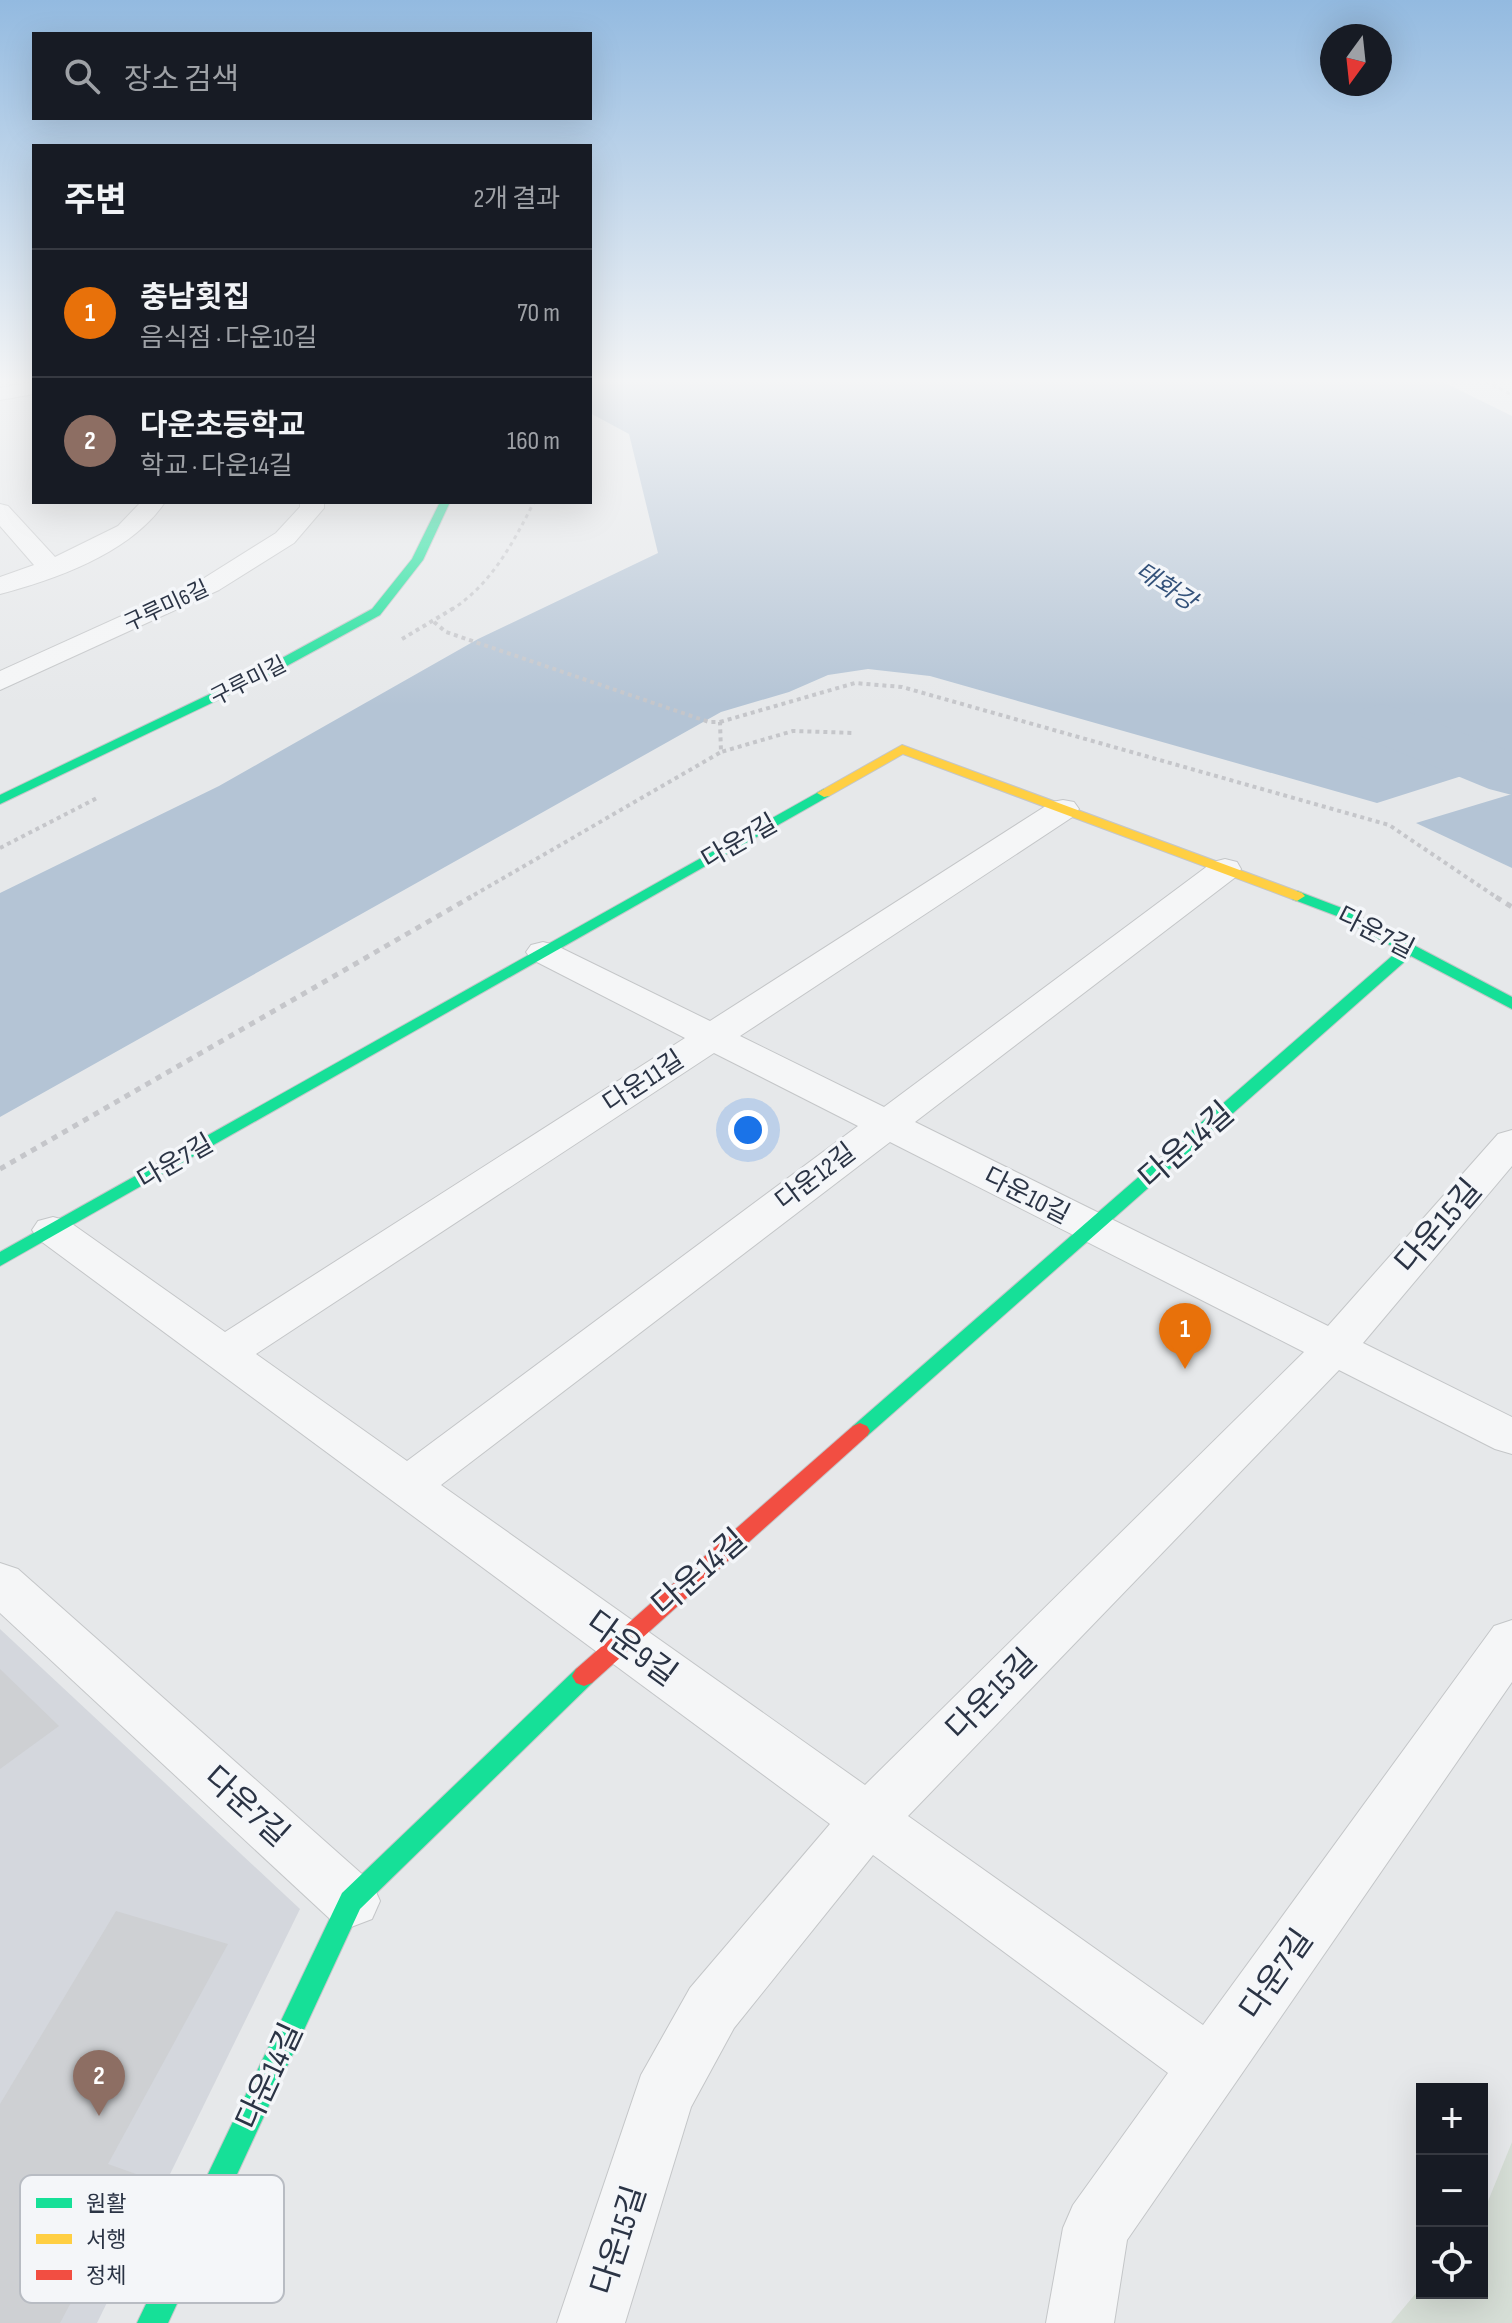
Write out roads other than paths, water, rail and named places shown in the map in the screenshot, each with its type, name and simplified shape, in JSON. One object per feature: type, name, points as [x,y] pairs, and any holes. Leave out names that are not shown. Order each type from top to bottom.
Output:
[{"type":"street","points":[[0,586],[114,539],[146,516],[152,504]]},
{"type":"street","name":"구루미6길","points":[[0,682],[210,585],[285,538],[312,508],[312,504]]},
{"type":"street","name":"구루미길","points":[[0,800],[266,672],[376,612],[417,560],[444,504]]},
{"type":"street","points":[[0,511],[49,566]]},
{"type":"street","name":"다운7길","points":[[0,1260],[902,749],[1342,913],[1512,1004]]},
{"type":"street","name":"다운11길","points":[[224,1354],[1063,809]]},
{"type":"street","name":"다운12길","points":[[407,1486],[884,1123],[1225,869]]},
{"type":"street","name":"다운14길","points":[[222,2175],[351,1901],[621,1640],[1410,949]]},
{"type":"street","name":"다운10길","points":[[543,952],[1512,1437]]},
{"type":"street","name":"다운15길","points":[[591,2323],[663,2097],[712,2008],[868,1819],[1334,1348],[1456,1203],[1512,1142]]},
{"type":"street","name":"다운9길","points":[[53,1230],[1210,2067]]},
{"type":"street","name":"다운7길","points":[[0,1583],[351,1901]]},
{"type":"street","name":"다운7길","points":[[1080,2323],[1096,2228],[1512,1641]]},
{"type":"street","name":"다운14길","points":[[152,2323],[161,2303]]},
{"type":"water","points":[[643,489],[1512,489],[1512,760],[1377,803],[930,676],[868,669],[828,675],[789,692],[721,712],[0,1117],[0,893],[219,786],[478,639],[658,553]]},
{"type":"water","points":[[1512,794],[1512,868],[1416,823]]},
{"type":"waterway","name":"태화강","points":[[1382,723],[1512,775]]},
{"type":"place","name":"충남횟집","points":[[1185,1369]]},
{"type":"place","name":"다운초등학교","points":[[99,2116]]}]
